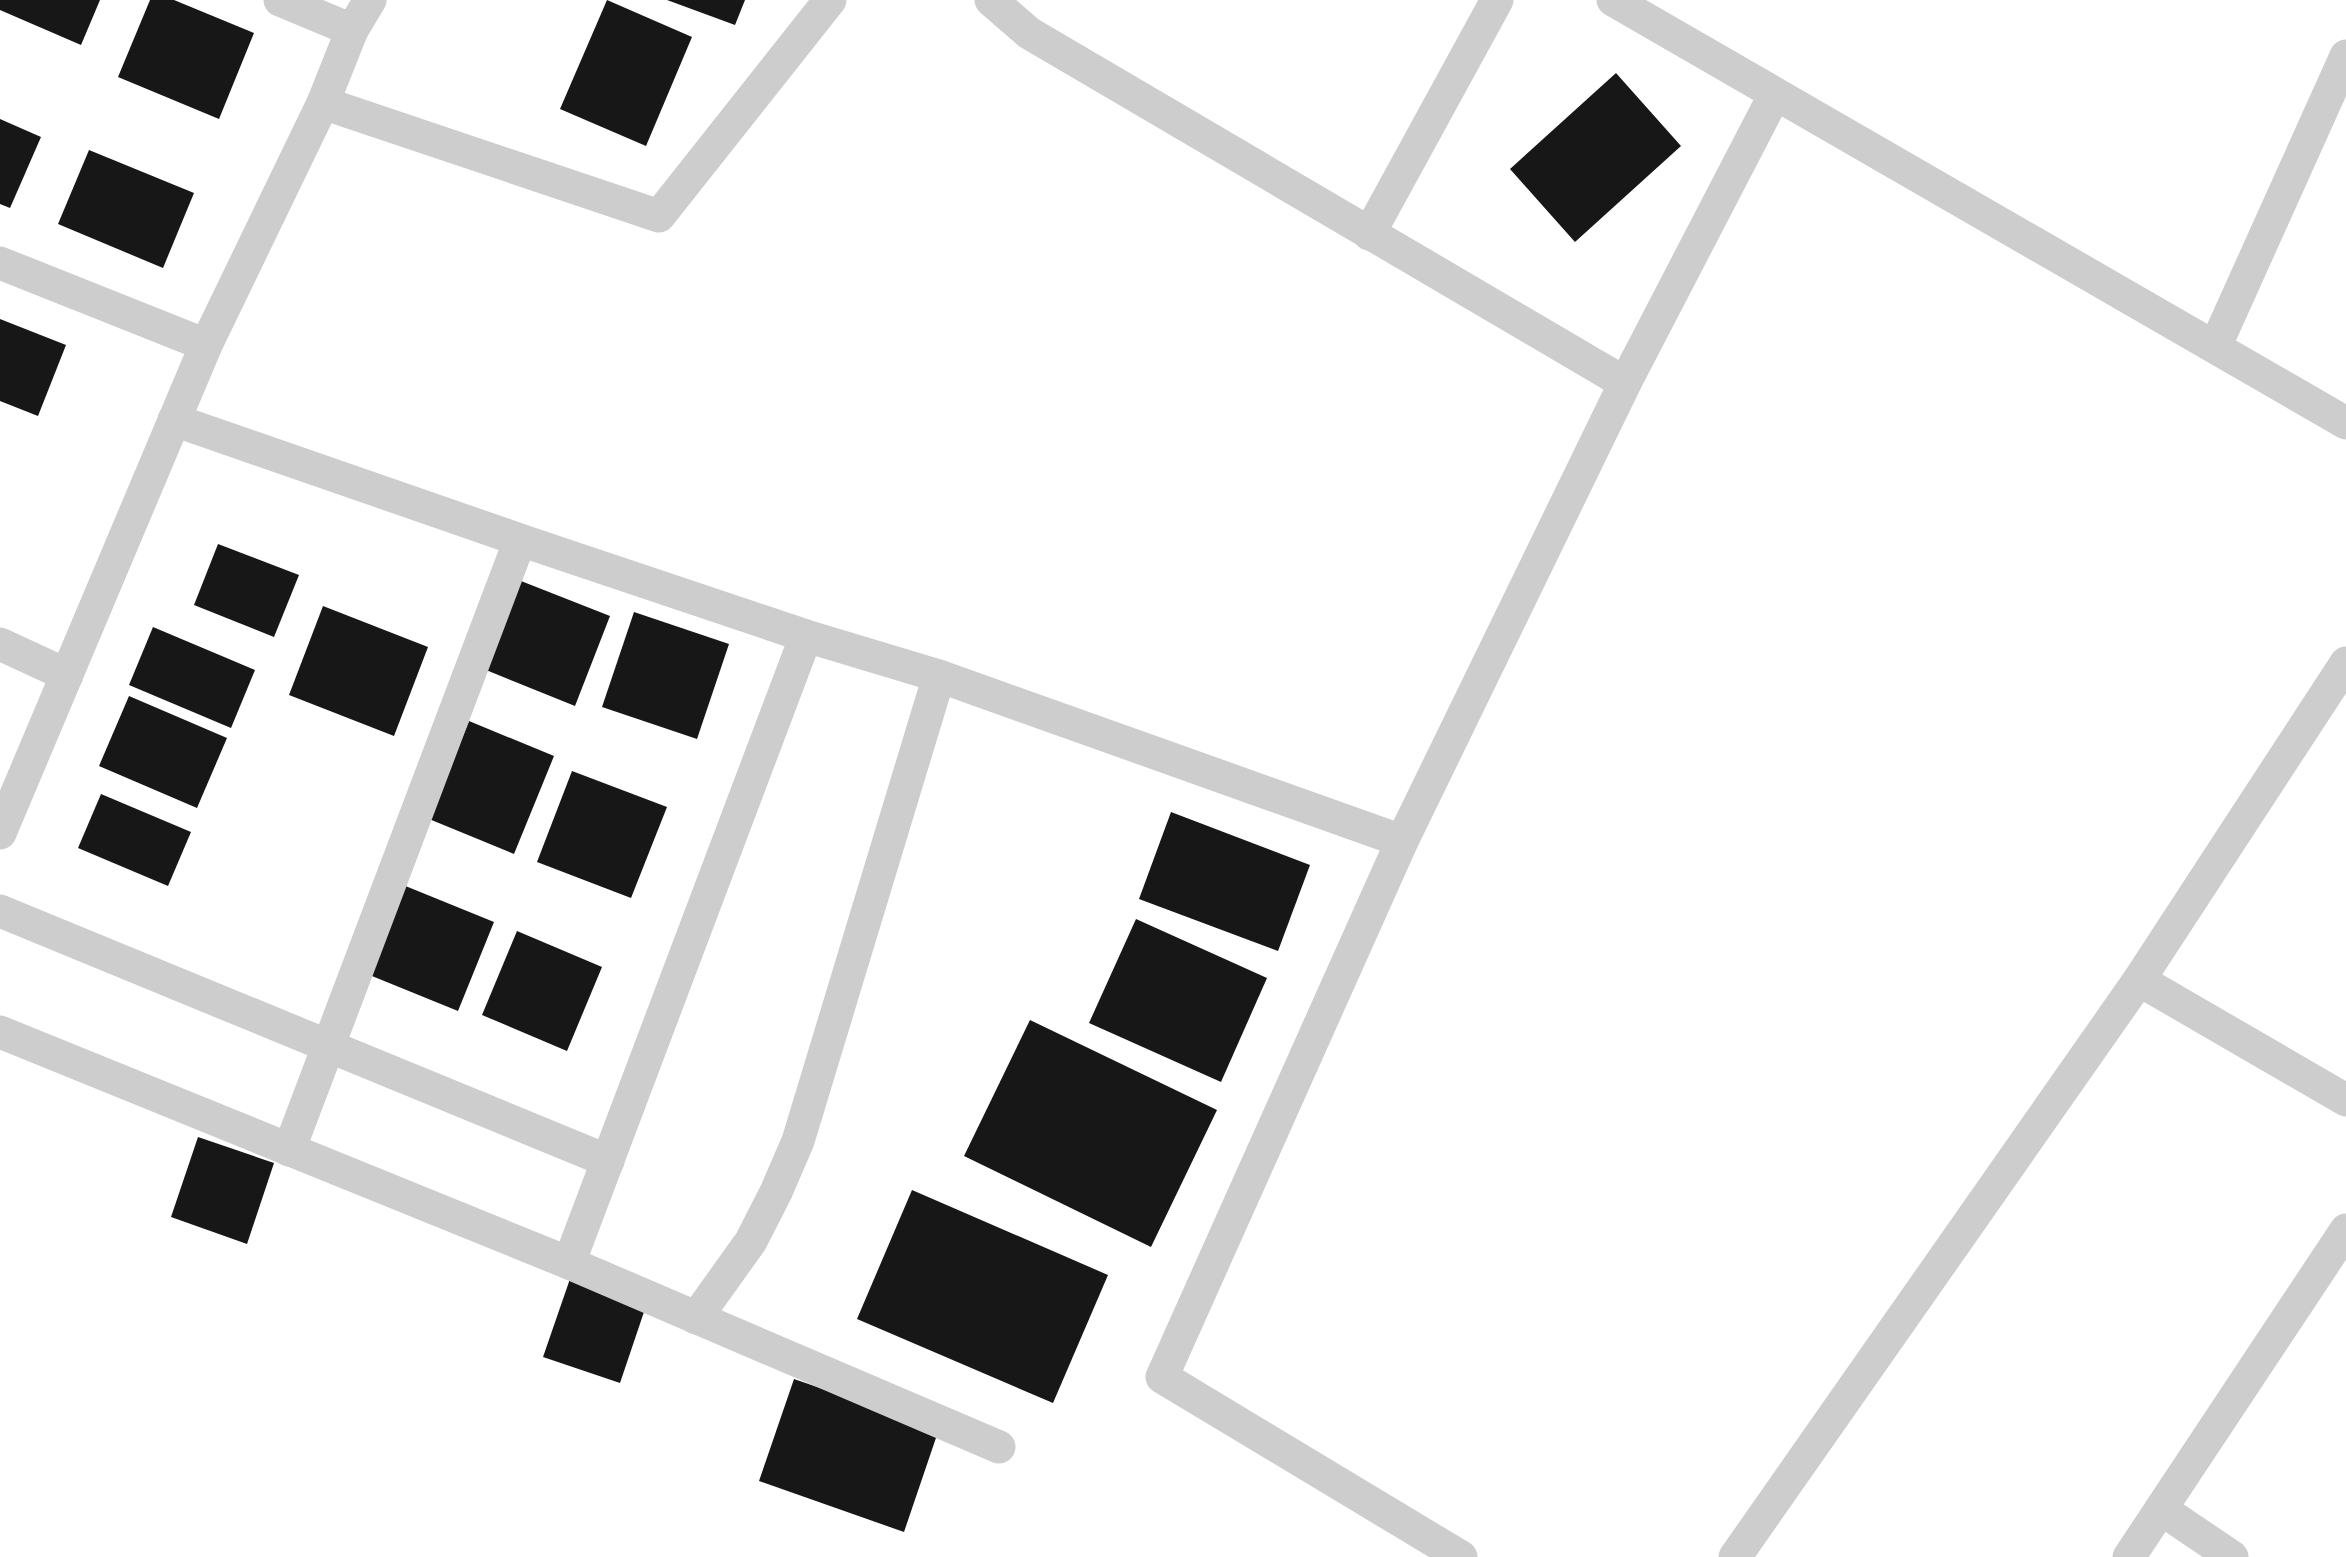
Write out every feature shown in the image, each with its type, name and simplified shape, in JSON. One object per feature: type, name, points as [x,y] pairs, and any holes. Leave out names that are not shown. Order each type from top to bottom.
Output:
[{"type":"street","points":[[280,0],[352,30]]},
{"type":"street","points":[[0,833],[206,345],[323,103],[352,30],[370,0]]},
{"type":"street","points":[[323,103],[658,216],[830,0]]},
{"type":"street","points":[[991,0],[1029,33],[1625,383]]},
{"type":"street","points":[[1369,234],[1497,0]]},
{"type":"street","points":[[1613,0],[2346,423]]},
{"type":"street","points":[[2215,347],[2346,56]]},
{"type":"street","points":[[1461,1557],[1162,1377],[1402,841],[1625,383],[1775,94]]},
{"type":"street","points":[[0,263],[206,345]]},
{"type":"street","points":[[174,420],[806,636],[939,676],[1402,841]]},
{"type":"street","points":[[289,1150],[520,540]]},
{"type":"street","points":[[569,1263],[806,636]]},
{"type":"street","points":[[0,644],[68,675]]},
{"type":"street","points":[[1735,1557],[2139,980],[2346,663]]},
{"type":"street","points":[[696,1318],[751,1240],[776,1192],[798,1141],[939,676]]},
{"type":"street","points":[[0,911],[608,1161]]},
{"type":"street","points":[[2139,980],[2346,1100]]},
{"type":"street","points":[[0,1032],[569,1263],[999,1447]]},
{"type":"street","points":[[2129,1557],[2346,1230]]},
{"type":"street","points":[[2161,1509],[2232,1557]]},
{"type":"building","points":[[0,0],[100,0],[81,45],[0,10]]},
{"type":"building","points":[[150,0],[174,0],[254,33],[219,119],[118,77]]},
{"type":"building","points":[[607,0],[692,37],[646,146],[560,109]]},
{"type":"building","points":[[667,0],[745,0],[735,25]]},
{"type":"building","points":[[1616,73],[1681,146],[1575,242],[1510,169]]},
{"type":"building","points":[[0,119],[41,137],[10,208],[0,204]]},
{"type":"building","points":[[89,150],[194,193],[163,268],[58,224]]},
{"type":"building","points":[[0,319],[66,345],[38,416],[0,401]]},
{"type":"building","points":[[218,544],[299,575],[274,637],[194,605]]},
{"type":"building","points":[[521,581],[610,616],[575,706],[486,670]]},
{"type":"building","points":[[323,606],[428,647],[394,736],[289,695]]},
{"type":"building","points":[[634,612],[729,644],[697,739],[602,707]]},
{"type":"building","points":[[153,627],[255,670],[231,728],[129,685]]},
{"type":"building","points":[[129,696],[227,738],[197,808],[99,766]]},
{"type":"building","points":[[469,721],[554,756],[514,854],[429,819]]},
{"type":"building","points":[[572,771],[667,807],[631,898],[537,862]]},
{"type":"building","points":[[101,794],[191,832],[168,886],[78,848]]},
{"type":"building","points":[[1171,812],[1310,865],[1278,951],[1139,899]]},
{"type":"building","points":[[403,885],[494,922],[458,1011],[367,974]]},
{"type":"building","points":[[1136,919],[1267,978],[1221,1082],[1089,1023]]},
{"type":"building","points":[[517,931],[602,967],[567,1051],[482,1015]]},
{"type":"building","points":[[1030,1020],[1217,1110],[1151,1247],[964,1156]]},
{"type":"building","points":[[198,1137],[274,1163],[247,1244],[171,1217]]},
{"type":"building","points":[[912,1190],[1108,1275],[1053,1403],[857,1319]]},
{"type":"building","points":[[571,1276],[647,1303],[620,1383],[543,1357]]},
{"type":"building","points":[[794,1379],[939,1429],[904,1532],[759,1481]]}]
